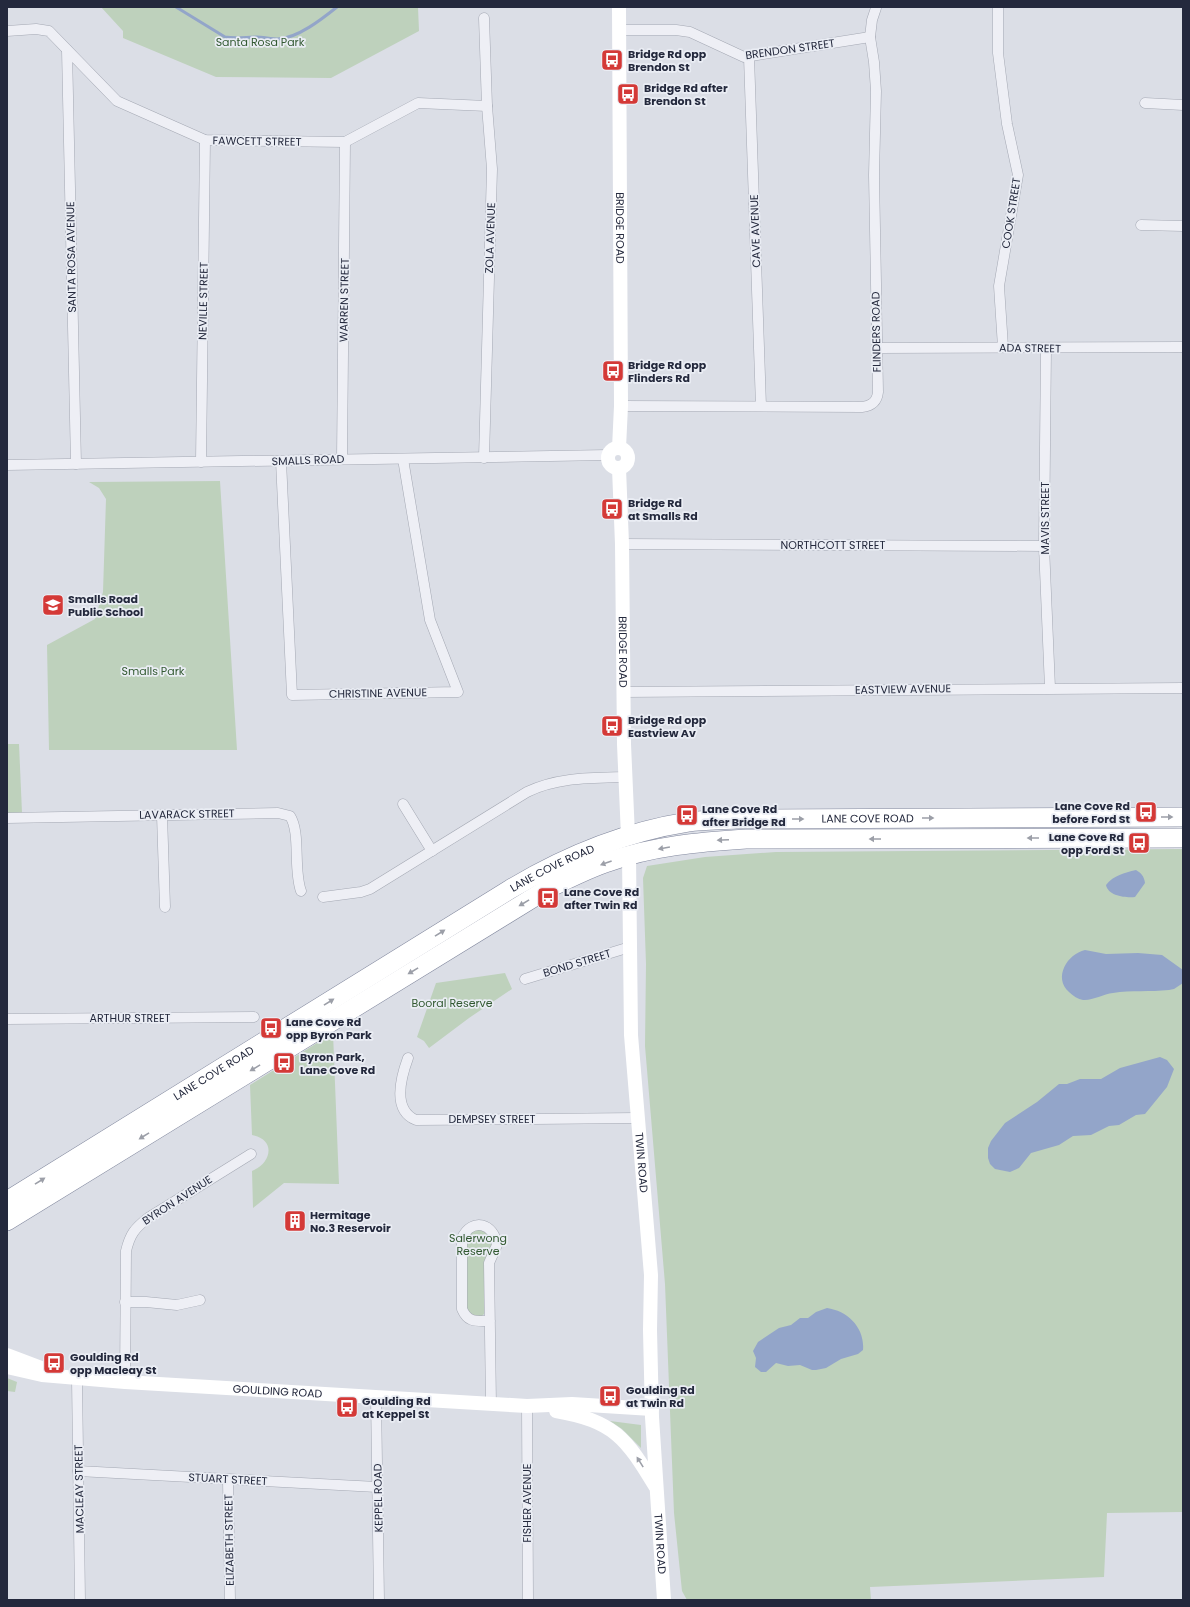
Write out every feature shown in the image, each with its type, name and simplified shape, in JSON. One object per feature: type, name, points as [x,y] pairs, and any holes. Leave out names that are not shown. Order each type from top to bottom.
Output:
[{"type":"highway","name":"LANE COVE ROAD","points":[[7,1201],[515,886],[571,857],[611,841],[689,822],[736,819],[1183,817]]},
{"type":"highway","name":"TWIN ROAD","points":[[628,836],[628,855]]},
{"type":"highway","name":"LANE COVE ROAD","points":[[7,1221],[549,888],[583,872],[628,855],[700,842],[746,839],[1183,838]]},
{"type":"street","name":"BRIDGE ROAD","points":[[619,7],[621,406],[614,452],[625,451],[628,460],[625,465],[619,468],[622,544],[623,692],[628,836]]},
{"type":"street","name":"COOK STREET","points":[[998,7],[998,53],[1008,124],[1018,175],[999,286],[1003,347]]},
{"type":"street","name":"FLINDERS ROAD","points":[[621,406],[862,407],[871,405],[878,396],[874,175],[876,91],[874,62],[870,37],[872,20],[876,8]]},
{"type":"street","name":"ZOLA AVENUE","points":[[484,18],[487,106],[492,169],[484,458]]},
{"type":"street","name":"FAWCETT STREET","points":[[7,31],[36,29],[49,31],[117,101],[205,140],[345,142],[418,103],[487,106]]},
{"type":"street","name":"BRENDON STREET","points":[[619,30],[683,31],[696,35],[738,56],[750,57],[870,37]]},
{"type":"street","name":"SANTA ROSA AVENUE","points":[[67,50],[76,464]]},
{"type":"street","name":"CAVE AVENUE","points":[[750,57],[761,406]]},
{"type":"street","points":[[1145,103],[1183,105]]},
{"type":"street","name":"NEVILLE STREET","points":[[201,462],[205,140]]},
{"type":"street","name":"WARREN STREET","points":[[342,459],[345,142]]},
{"type":"street","points":[[1141,226],[1183,226]]},
{"type":"street","name":"ADA STREET","points":[[877,348],[1183,347]]},
{"type":"street","name":"MAVIS STREET","points":[[1046,348],[1044,546],[1050,688]]},
{"type":"street","name":"SMALLS ROAD","points":[[7,465],[484,458],[614,452]]},
{"type":"street","name":"CHRISTINE AVENUE","points":[[281,461],[292,695],[458,692],[430,620],[403,459]]},
{"type":"street","name":"NORTHCOTT STREET","points":[[622,544],[1044,546]]},
{"type":"street","name":"EASTVIEW AVENUE","points":[[623,692],[1050,688],[1089,690],[1183,688]]},
{"type":"street","points":[[323,897],[361,892],[370,889],[526,792],[544,785],[575,779],[626,777]]},
{"type":"street","points":[[403,804],[432,851]]},
{"type":"street","name":"LAVARACK STREET","points":[[7,818],[278,813],[290,816],[295,827],[297,880],[301,891]]},
{"type":"street","points":[[162,815],[165,906]]},
{"type":"street","name":"TWIN ROAD","points":[[628,855],[631,1035],[651,1275],[650,1330],[652,1413],[664,1600]]},
{"type":"street","name":"BOND STREET","points":[[525,979],[630,947]]},
{"type":"street","name":"ARTHUR STREET","points":[[7,1019],[254,1017]]},
{"type":"street","name":"DEMPSEY STREET","points":[[408,1058],[401,1078],[401,1104],[409,1117],[416,1120],[637,1118]]},
{"type":"street","name":"BYRON AVENUE","points":[[125,1382],[126,1251],[129,1237],[137,1226],[148,1218],[250,1154]]},
{"type":"street","points":[[490,1321],[469,1319],[465,1316],[462,1309],[462,1238],[467,1230],[479,1225],[488,1227],[493,1232],[497,1245],[489,1263],[490,1321],[491,1404]]},
{"type":"street","points":[[125,1302],[146,1302],[177,1305],[200,1300]]},
{"type":"street","name":"GOULDING ROAD","points":[[7,1355],[42,1368],[77,1378]]},
{"type":"street","name":"GOULDING ROAD","points":[[7,1367],[32,1374],[125,1382],[526,1406],[572,1404],[652,1413]]},
{"type":"street","name":"MACLEAY STREET","points":[[77,1378],[80,1600]]},
{"type":"street","name":"KEPPEL ROAD","points":[[376,1397],[379,1600]]},
{"type":"street","name":"GOULDING ROAD","points":[[526,1406],[572,1414],[597,1421],[622,1438]]},
{"type":"street","name":"FISHER AVENUE","points":[[526,1406],[528,1600]]},
{"type":"street","points":[[572,1414],[652,1413]]},
{"type":"street","name":"TWIN ROAD","points":[[622,1438],[638,1458],[656,1488]]},
{"type":"street","name":"STUART STREET","points":[[78,1470],[228,1480],[378,1487]]},
{"type":"street","name":"ELIZABETH STREET","points":[[228,1480],[230,1600]]},
{"type":"street","points":[[662,1583],[671,1600]]},
{"type":"green space","name":"Santa Rosa Park","points":[[101,7],[418,7],[419,31],[331,78],[216,77],[123,38],[123,31]]},
{"type":"green space","name":"Smalls Park","points":[[220,481],[237,750],[49,750],[47,645],[95,619],[103,592],[106,499],[99,488],[89,482]]},
{"type":"green space","points":[[7,744],[19,744],[22,813],[7,813]]},
{"type":"green space","points":[[1183,849],[1183,1512],[1107,1513],[1104,1577],[870,1587],[871,1600],[687,1600],[682,1591],[674,1513],[665,1284],[645,1046],[646,964],[643,878],[647,866],[705,857],[776,852]]},
{"type":"green space","name":"Booral Reserve","points":[[505,973],[512,989],[469,1018],[429,1048],[424,1041],[417,1037],[436,983]]},
{"type":"green space","points":[[333,1033],[339,1184],[284,1183],[253,1208],[252,1171],[264,1163],[267,1157],[268,1146],[260,1137],[252,1135],[250,1085]]},
{"type":"green space","name":"Salerwong Reserve","points":[[477,1229],[487,1232],[492,1243],[486,1312],[482,1316],[473,1316],[467,1310],[465,1243],[470,1233]]},
{"type":"green space","points":[[7,1378],[17,1382],[15,1392],[7,1391]]},
{"type":"green space","points":[[610,1421],[641,1425],[641,1448],[622,1429]]},
{"type":"water","points":[[1136,870],[1142,875],[1145,883],[1135,897],[1118,896],[1107,889],[1106,885],[1112,879],[1123,873]]},
{"type":"water","points":[[1085,950],[1106,954],[1138,953],[1162,955],[1183,970],[1183,983],[1174,989],[1169,990],[1120,992],[1081,1000],[1072,995],[1064,986],[1062,974],[1068,961],[1078,952]]},
{"type":"water","points":[[1160,1057],[1167,1060],[1174,1069],[1167,1087],[1145,1114],[1136,1115],[1119,1125],[1109,1126],[1091,1135],[1073,1136],[1059,1145],[1031,1153],[1019,1168],[1010,1172],[995,1169],[990,1164],[988,1158],[988,1148],[991,1141],[1005,1123],[1037,1102],[1059,1084],[1067,1084],[1080,1079],[1101,1079],[1120,1068]]},
{"type":"water","points":[[827,1308],[842,1313],[854,1322],[861,1335],[863,1350],[858,1354],[841,1359],[826,1368],[816,1370],[800,1365],[788,1366],[776,1363],[766,1372],[761,1372],[755,1367],[756,1358],[753,1351],[758,1342],[779,1328],[791,1325],[800,1318],[808,1318],[816,1312]]},
{"type":"waterway","points":[[176,7],[225,37],[259,37],[278,39],[286,38],[302,32],[337,7]]},
{"type":"place","name":"Bridge Rd opp Brendon St","points":[[612,60]]},
{"type":"place","name":"Bridge Rd after Brendon St","points":[[628,94]]},
{"type":"place","name":"Bridge Rd opp Flinders Rd","points":[[613,371]]},
{"type":"place","name":"Bridge Rd at Smalls Rd","points":[[612,509]]},
{"type":"place","name":"Smalls Road Public School","points":[[53,605]]},
{"type":"place","name":"Bridge Rd opp Eastview Av","points":[[612,726]]},
{"type":"place","name":"Lane Cove Rd before Ford St","points":[[1146,812]]},
{"type":"place","name":"Lane Cove Rd after Bridge Rd","points":[[687,815]]},
{"type":"place","name":"Lane Cove Rd opp Ford St","points":[[1139,843]]},
{"type":"place","name":"Lane Cove Rd after Twin Rd","points":[[548,898]]},
{"type":"place","name":"Lane Cove Rd opp Byron Park","points":[[271,1028]]},
{"type":"place","name":"Byron Park, Lane Cove Rd","points":[[284,1063]]},
{"type":"place","name":"Hermitage No.3 Reservoir","points":[[295,1221]]},
{"type":"place","name":"Goulding Rd opp Macleay St","points":[[54,1363]]},
{"type":"place","name":"Goulding Rd at Twin Rd","points":[[610,1396]]},
{"type":"place","name":"Goulding Rd at Keppel St","points":[[347,1407]]}]
